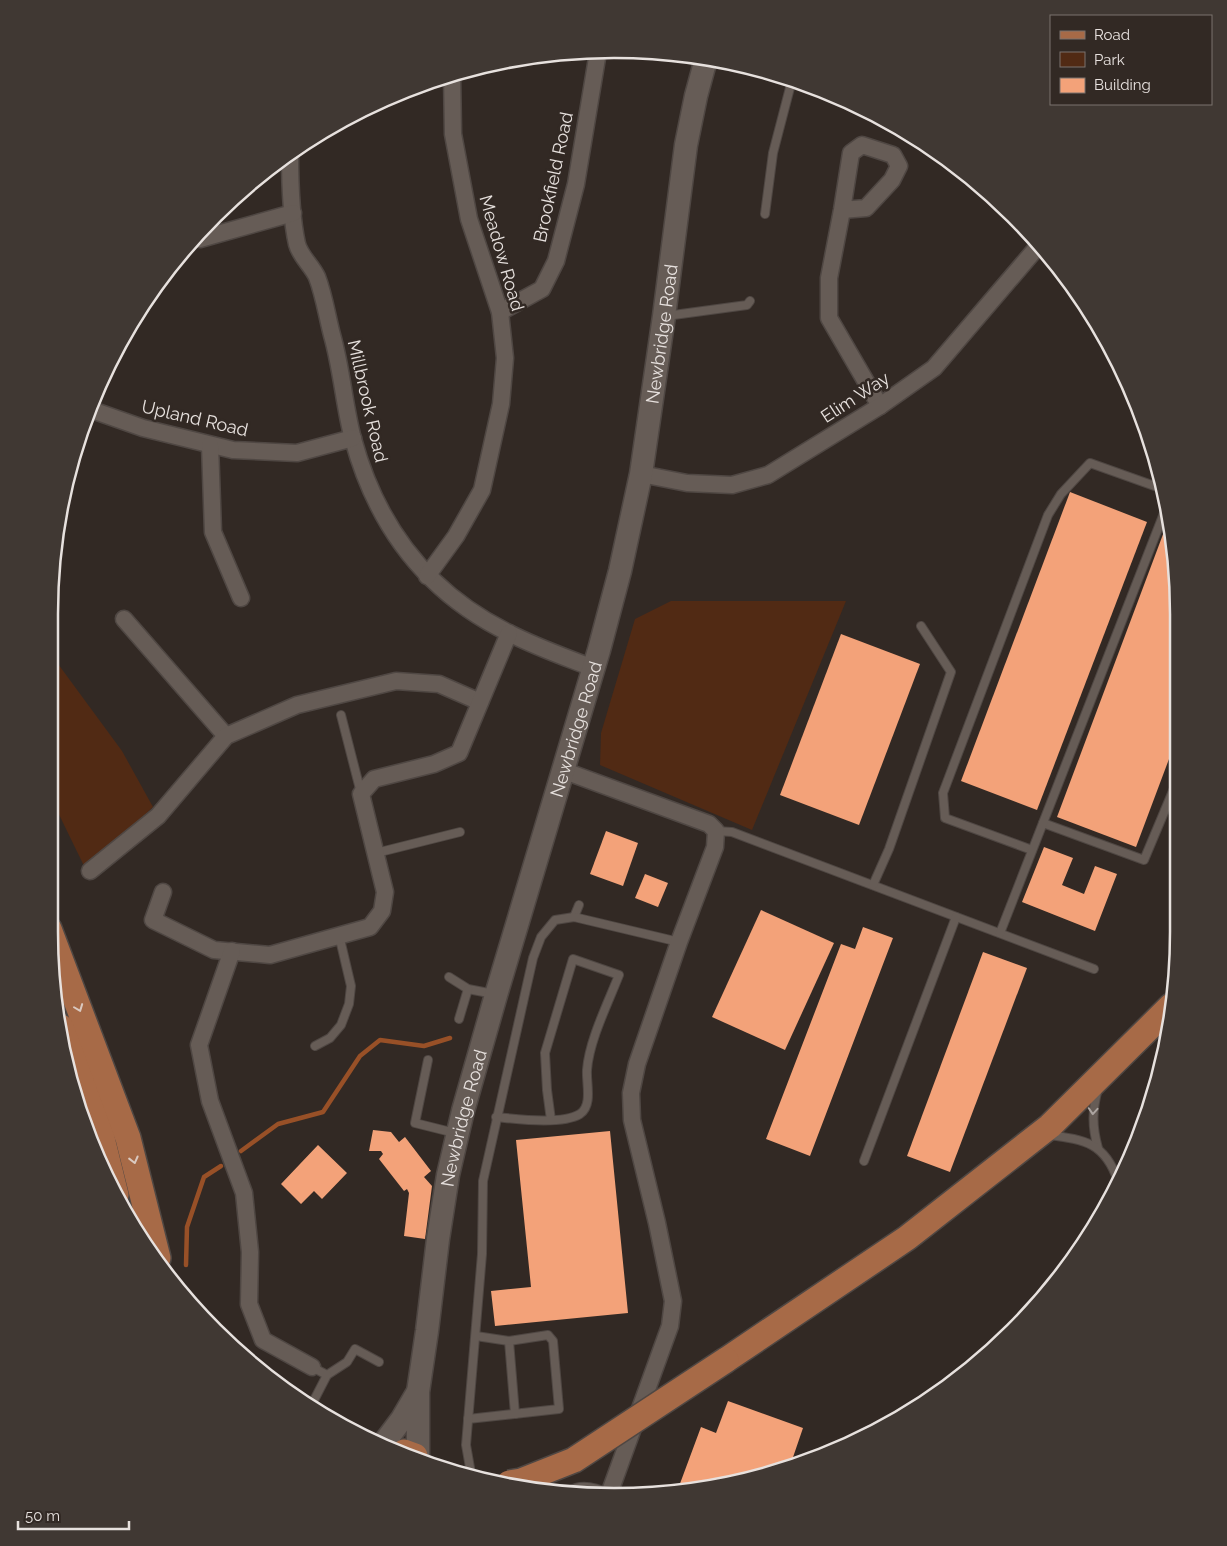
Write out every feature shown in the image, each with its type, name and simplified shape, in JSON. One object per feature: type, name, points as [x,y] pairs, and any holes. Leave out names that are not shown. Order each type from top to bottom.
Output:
[{"type":"main road","name":"Newbridge Road","points":[[417,1452],[418,1392],[428,1331],[439,1232],[448,1175],[457,1134],[496,995],[620,571],[641,474],[686,145],[704,65]]},
{"type":"main road","points":[[59,955],[128,1138],[155,1247]]},
{"type":"main road","points":[[522,1481],[574,1460],[907,1238],[1040,1133],[1164,1013]]},
{"type":"main road","points":[[71,1054],[102,1138],[108,1163]]},
{"type":"main road","name":"Newbridge Road","points":[[387,1440],[418,1392]]},
{"type":"street","name":"Brookfield Road","points":[[500,312],[542,289],[556,261],[576,184],[597,58]]},
{"type":"street","name":"Meadow Road","points":[[427,576],[456,536],[482,490],[501,404],[505,358],[500,312],[469,219],[453,134],[452,82]]},
{"type":"street","name":"Millbrook Road","points":[[290,162],[290,188],[298,246],[317,276],[337,354],[353,438],[369,488],[397,539],[427,576],[449,595],[509,633],[593,668]]},
{"type":"street","points":[[842,210],[830,278],[828,318],[880,406]]},
{"type":"street","points":[[203,238],[294,213]]},
{"type":"street","name":"Elim Way","points":[[641,474],[687,483],[732,485],[768,475],[880,406],[934,368],[1035,250]]},
{"type":"street","name":"Upland Road","points":[[96,411],[143,428],[233,450],[298,453],[353,438]]},
{"type":"street","points":[[210,445],[213,532],[241,598]]},
{"type":"street","points":[[124,619],[226,736]]},
{"type":"street","points":[[163,892],[153,920],[214,950],[270,955],[370,927],[382,911],[385,892],[361,794],[374,778],[434,764],[458,752],[509,633]]},
{"type":"street","points":[[90,871],[158,816],[226,736],[297,705],[396,681],[439,684],[480,702]]},
{"type":"street","points":[[562,770],[709,824],[716,831],[715,847],[679,942],[637,1064],[631,1093],[632,1120],[657,1223],[673,1301],[670,1326],[612,1488]]},
{"type":"street","points":[[232,951],[199,1045],[210,1101],[244,1193],[250,1252],[248,1304],[263,1340],[312,1367]]},
{"type":"lane","points":[[765,214],[773,153],[790,86]]},
{"type":"lane","points":[[664,316],[747,305],[750,300]]},
{"type":"lane","points":[[1032,850],[945,818],[943,793],[1048,515],[1061,494],[1090,463],[1155,486]]},
{"type":"lane","points":[[1000,933],[1161,520]]},
{"type":"lane","points":[[873,885],[951,672],[920,626]]},
{"type":"lane","points":[[341,715],[361,794]]},
{"type":"lane","points":[[1043,823],[1144,860],[1170,798]]},
{"type":"lane","points":[[716,831],[732,832],[1094,969]]},
{"type":"lane","points":[[376,853],[460,832]]},
{"type":"lane","points":[[574,917],[579,905]]},
{"type":"lane","points":[[470,1470],[466,1445],[482,1254],[483,1181],[533,958],[541,937],[556,920],[574,917],[679,942]]},
{"type":"lane","points":[[864,1161],[956,917]]},
{"type":"lane","points":[[315,1046],[330,1038],[341,1025],[349,1004],[351,986],[340,936]]},
{"type":"lane","points":[[496,1117],[541,1121],[551,1120],[568,1118],[581,1113],[587,1106],[587,1069],[593,1040],[619,975],[573,959],[545,1053],[551,1120]]},
{"type":"lane","points":[[449,977],[468,989],[496,995]]},
{"type":"lane","points":[[459,1019],[468,989]]},
{"type":"lane","points":[[428,1060],[415,1123],[457,1134]]},
{"type":"lane","points":[[1102,1074],[1092,1116],[1094,1134],[1098,1148],[1112,1164],[1115,1172]]},
{"type":"lane","points":[[1040,1133],[1071,1137],[1098,1148]]},
{"type":"lane","points":[[468,1419],[559,1409],[553,1341],[548,1335],[510,1341],[476,1336]]},
{"type":"lane","points":[[510,1341],[515,1414]]},
{"type":"lane","points":[[314,1401],[327,1375],[347,1362],[355,1349],[379,1362]]},
{"type":"lane","points":[[312,1367],[327,1375]]},
{"type":"green space","points":[[671,601],[846,601],[752,830],[600,765],[601,733],[635,619]]},
{"type":"green space","points":[[58,664],[122,751],[153,807],[86,870],[58,812]]},
{"type":"building","points":[[1070,492],[1147,522],[1037,810],[961,781]]},
{"type":"building","points":[[1164,533],[1170,614],[1170,756],[1136,847],[1057,817]]},
{"type":"building","points":[[841,634],[920,664],[859,825],[780,795]]},
{"type":"building","points":[[606,831],[638,843],[623,886],[590,874]]},
{"type":"building","points":[[1044,847],[1073,858],[1062,885],[1084,894],[1095,866],[1117,874],[1095,931],[1022,902]]},
{"type":"building","points":[[645,874],[668,883],[658,907],[635,898]]},
{"type":"building","points":[[761,910],[834,943],[785,1050],[712,1017]]},
{"type":"building","points":[[863,927],[893,938],[810,1156],[766,1139],[841,944],[855,949]]},
{"type":"building","points":[[983,952],[1027,968],[950,1172],[907,1156]]},
{"type":"building","points":[[373,1130],[391,1132],[399,1142],[405,1137],[431,1171],[424,1177],[432,1186],[425,1239],[404,1236],[409,1193],[407,1189],[404,1191],[379,1159],[383,1154],[381,1151],[369,1151]]},
{"type":"building","points":[[610,1131],[628,1313],[495,1326],[491,1291],[531,1287],[516,1140]]},
{"type":"building","points":[[318,1145],[347,1173],[322,1199],[314,1191],[301,1204],[281,1184]]},
{"type":"building","points":[[728,1401],[803,1428],[792,1459],[722,1478],[680,1485],[701,1427],[716,1433]]},
{"type":"waterway","points":[[241,1151],[278,1124],[323,1112],[360,1056],[380,1040],[424,1046],[450,1038]]},
{"type":"waterway","points":[[186,1265],[187,1227],[204,1177],[221,1166]]}]
